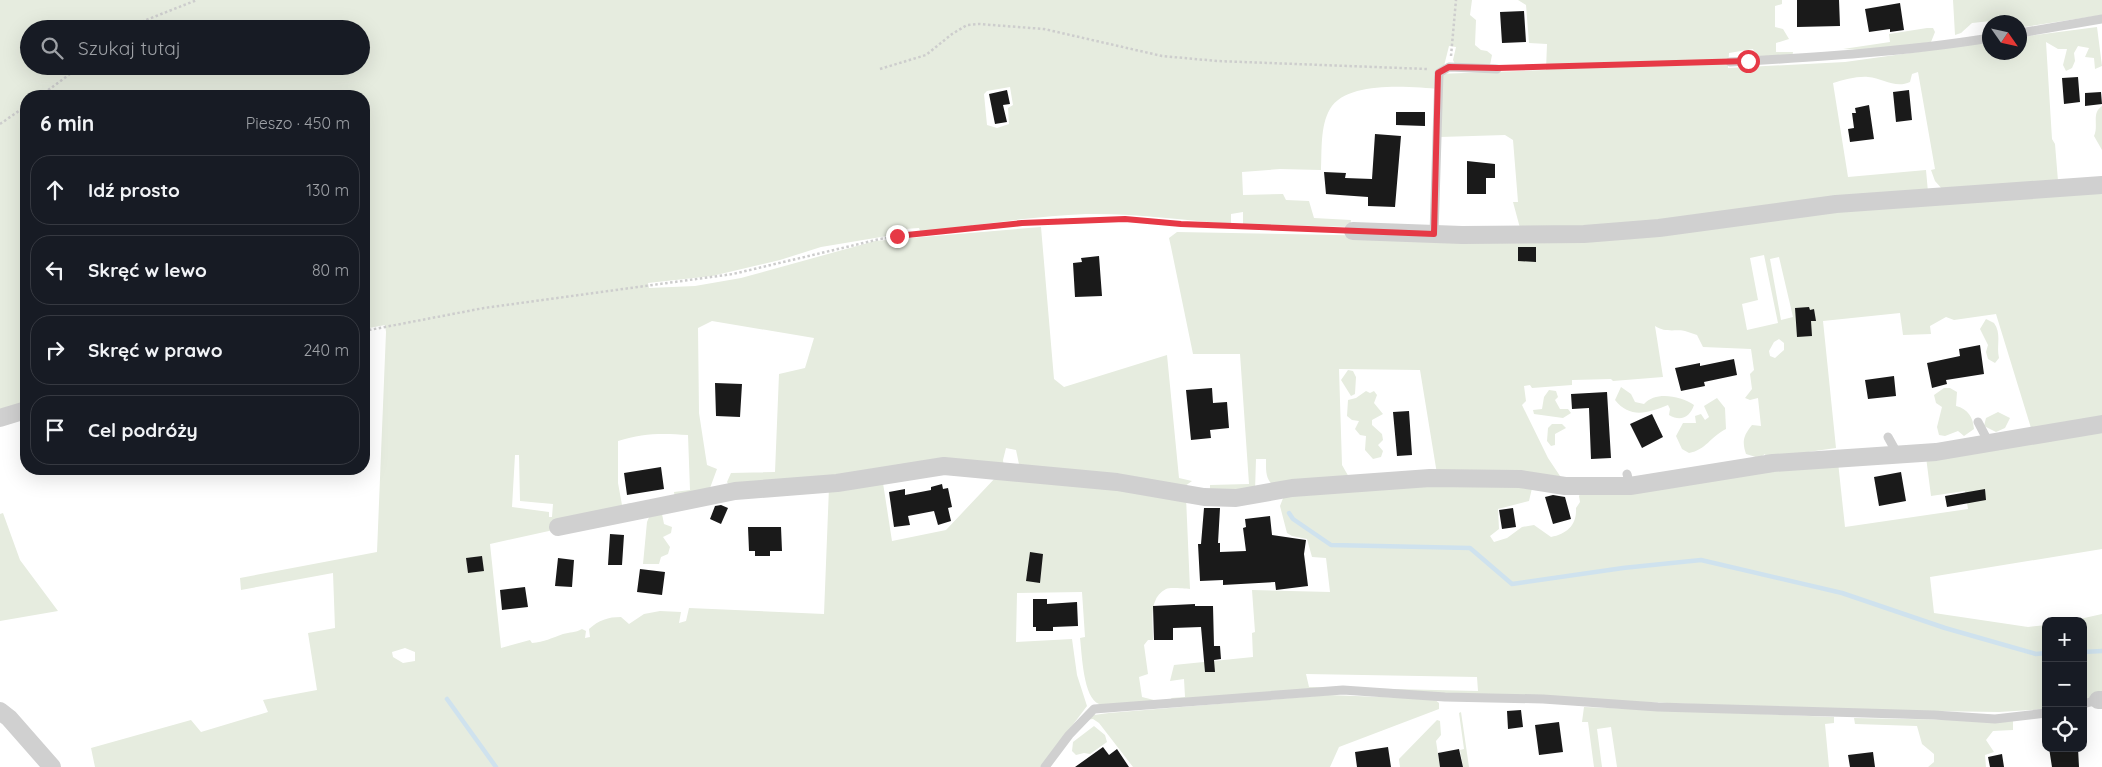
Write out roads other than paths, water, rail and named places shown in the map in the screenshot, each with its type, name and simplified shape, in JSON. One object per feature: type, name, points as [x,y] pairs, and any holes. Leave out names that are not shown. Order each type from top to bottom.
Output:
[{"type":"street","points":[[1353,231],[1434,234],[1584,234],[1659,228],[1836,204],[2102,185]]},
{"type":"street","points":[[0,418],[20,412]]},
{"type":"street","points":[[558,527],[735,491],[837,483],[944,466],[1117,482],[1204,497],[1236,498],[1292,488],[1366,480],[1424,477],[1520,479],[1550,486],[1600,487],[1629,480],[1749,464],[1869,462],[1898,455],[1936,452],[2102,424]]},
{"type":"street","points":[[0,711],[9,718],[52,767]]},
{"type":"lane","points":[[2027,32],[2102,19]]},
{"type":"lane","points":[[1730,62],[1833,57],[1943,46],[1982,39]]},
{"type":"lane","points":[[1434,234],[1438,73],[1446,68],[1497,68]]},
{"type":"lane","points":[[1978,422],[1989,443]]},
{"type":"lane","points":[[1888,437],[1898,455]]},
{"type":"lane","points":[[1045,767],[1069,735],[1094,710],[1343,690],[1448,697],[1543,699],[1658,706],[1934,715],[1995,719],[2042,713]]},
{"type":"waterway","points":[[1289,513],[1293,519],[1331,545],[1470,548],[1512,584],[1623,568],[1701,560],[1842,593],[1945,628],[2036,654],[2042,653]]},
{"type":"waterway","points":[[2087,652],[2102,651]]},
{"type":"waterway","points":[[447,699],[496,767]]}]
